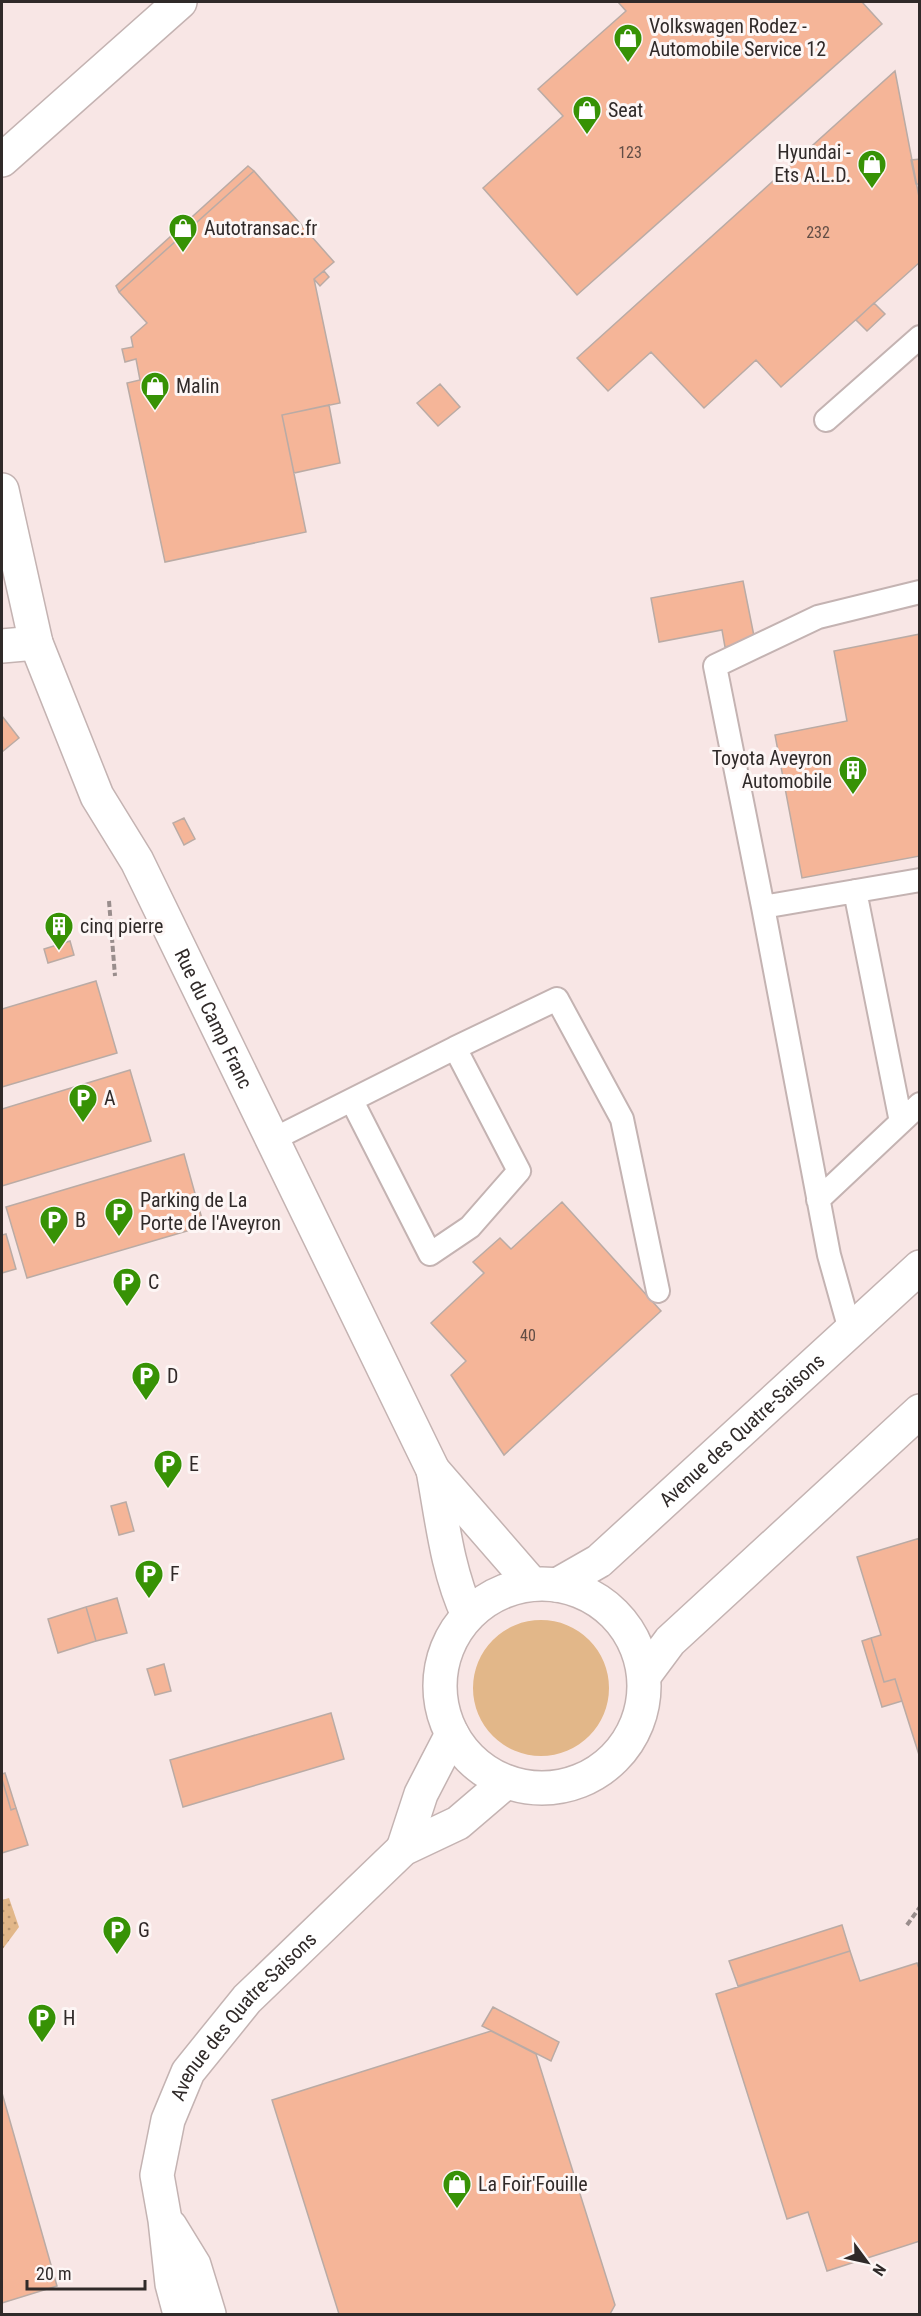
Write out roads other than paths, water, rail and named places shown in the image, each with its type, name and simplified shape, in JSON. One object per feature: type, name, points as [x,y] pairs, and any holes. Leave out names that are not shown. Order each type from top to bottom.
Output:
[{"type":"street","points":[[2,160],[180,2]]},
{"type":"street","name":"Rue du Camp Franc","points":[[2,490],[36,643],[97,796],[137,861],[433,1470],[458,1593],[468,1615]]},
{"type":"street","points":[[2,646],[36,643]]},
{"type":"street","name":"Avenue des Quatre-Saisons","points":[[545,1585],[599,1561],[920,1267]]},
{"type":"street","points":[[644,1676],[670,1641],[920,1411]]},
{"type":"street","name":"Rue du Camp Franc","points":[[433,1470],[545,1585]]},
{"type":"street","points":[[545,1585],[583,1592],[606,1606],[624,1626],[638,1649],[644,1676],[640,1713],[623,1748],[603,1768],[577,1782],[549,1788],[527,1787],[506,1782],[485,1771],[465,1754],[452,1734],[444,1716],[440,1698],[441,1671],[448,1646],[468,1615],[487,1600],[508,1589],[545,1585]]},
{"type":"street","name":"Avenue des Quatre-Saisons","points":[[403,1849],[421,1794],[452,1734]]},
{"type":"street","name":"Avenue des Quatre-Saisons","points":[[180,2314],[172,2284],[157,2175],[168,2120],[188,2072],[248,1999],[403,1849],[458,1823],[506,1782]]},
{"type":"street","name":"Avenue des Quatre-Saisons","points":[[165,2220],[194,2265],[209,2314]]},
{"type":"lane","points":[[826,420],[920,337]]},
{"type":"lane","points":[[850,1330],[829,1256],[715,666],[818,617],[920,592]]},
{"type":"lane","points":[[763,907],[920,880]]},
{"type":"lane","points":[[855,891],[901,1122]]},
{"type":"lane","points":[[272,1140],[557,999],[622,1119],[658,1291]]},
{"type":"lane","points":[[352,1101],[430,1254],[470,1227],[519,1171],[455,1048]]},
{"type":"lane","points":[[818,1200],[920,1104]]},
{"type":"place","name":"Volkswagen Rodez - Automobile Service 12","points":[[628,64]]},
{"type":"place","name":"Seat","points":[[587,136]]},
{"type":"place","name":"Hyundai - Ets A.L.D.","points":[[872,190]]},
{"type":"place","name":"Autotransac.fr","points":[[183,254]]},
{"type":"place","name":"Malin","points":[[155,412]]},
{"type":"place","name":"Toyota Aveyron Automobile","points":[[853,796]]},
{"type":"place","name":"cinq pierre","points":[[59,952]]},
{"type":"place","name":"A","points":[[83,1124]]},
{"type":"place","name":"Parking de La Porte de l'Aveyron","points":[[119,1238]]},
{"type":"place","name":"B","points":[[54,1246]]},
{"type":"place","name":"C","points":[[127,1308]]},
{"type":"place","name":"D","points":[[146,1402]]},
{"type":"place","name":"E","points":[[168,1490]]},
{"type":"place","name":"F","points":[[149,1600]]},
{"type":"place","name":"G","points":[[117,1956]]},
{"type":"place","name":"H","points":[[42,2044]]},
{"type":"place","name":"La Foir'Fouille","points":[[457,2210]]}]
